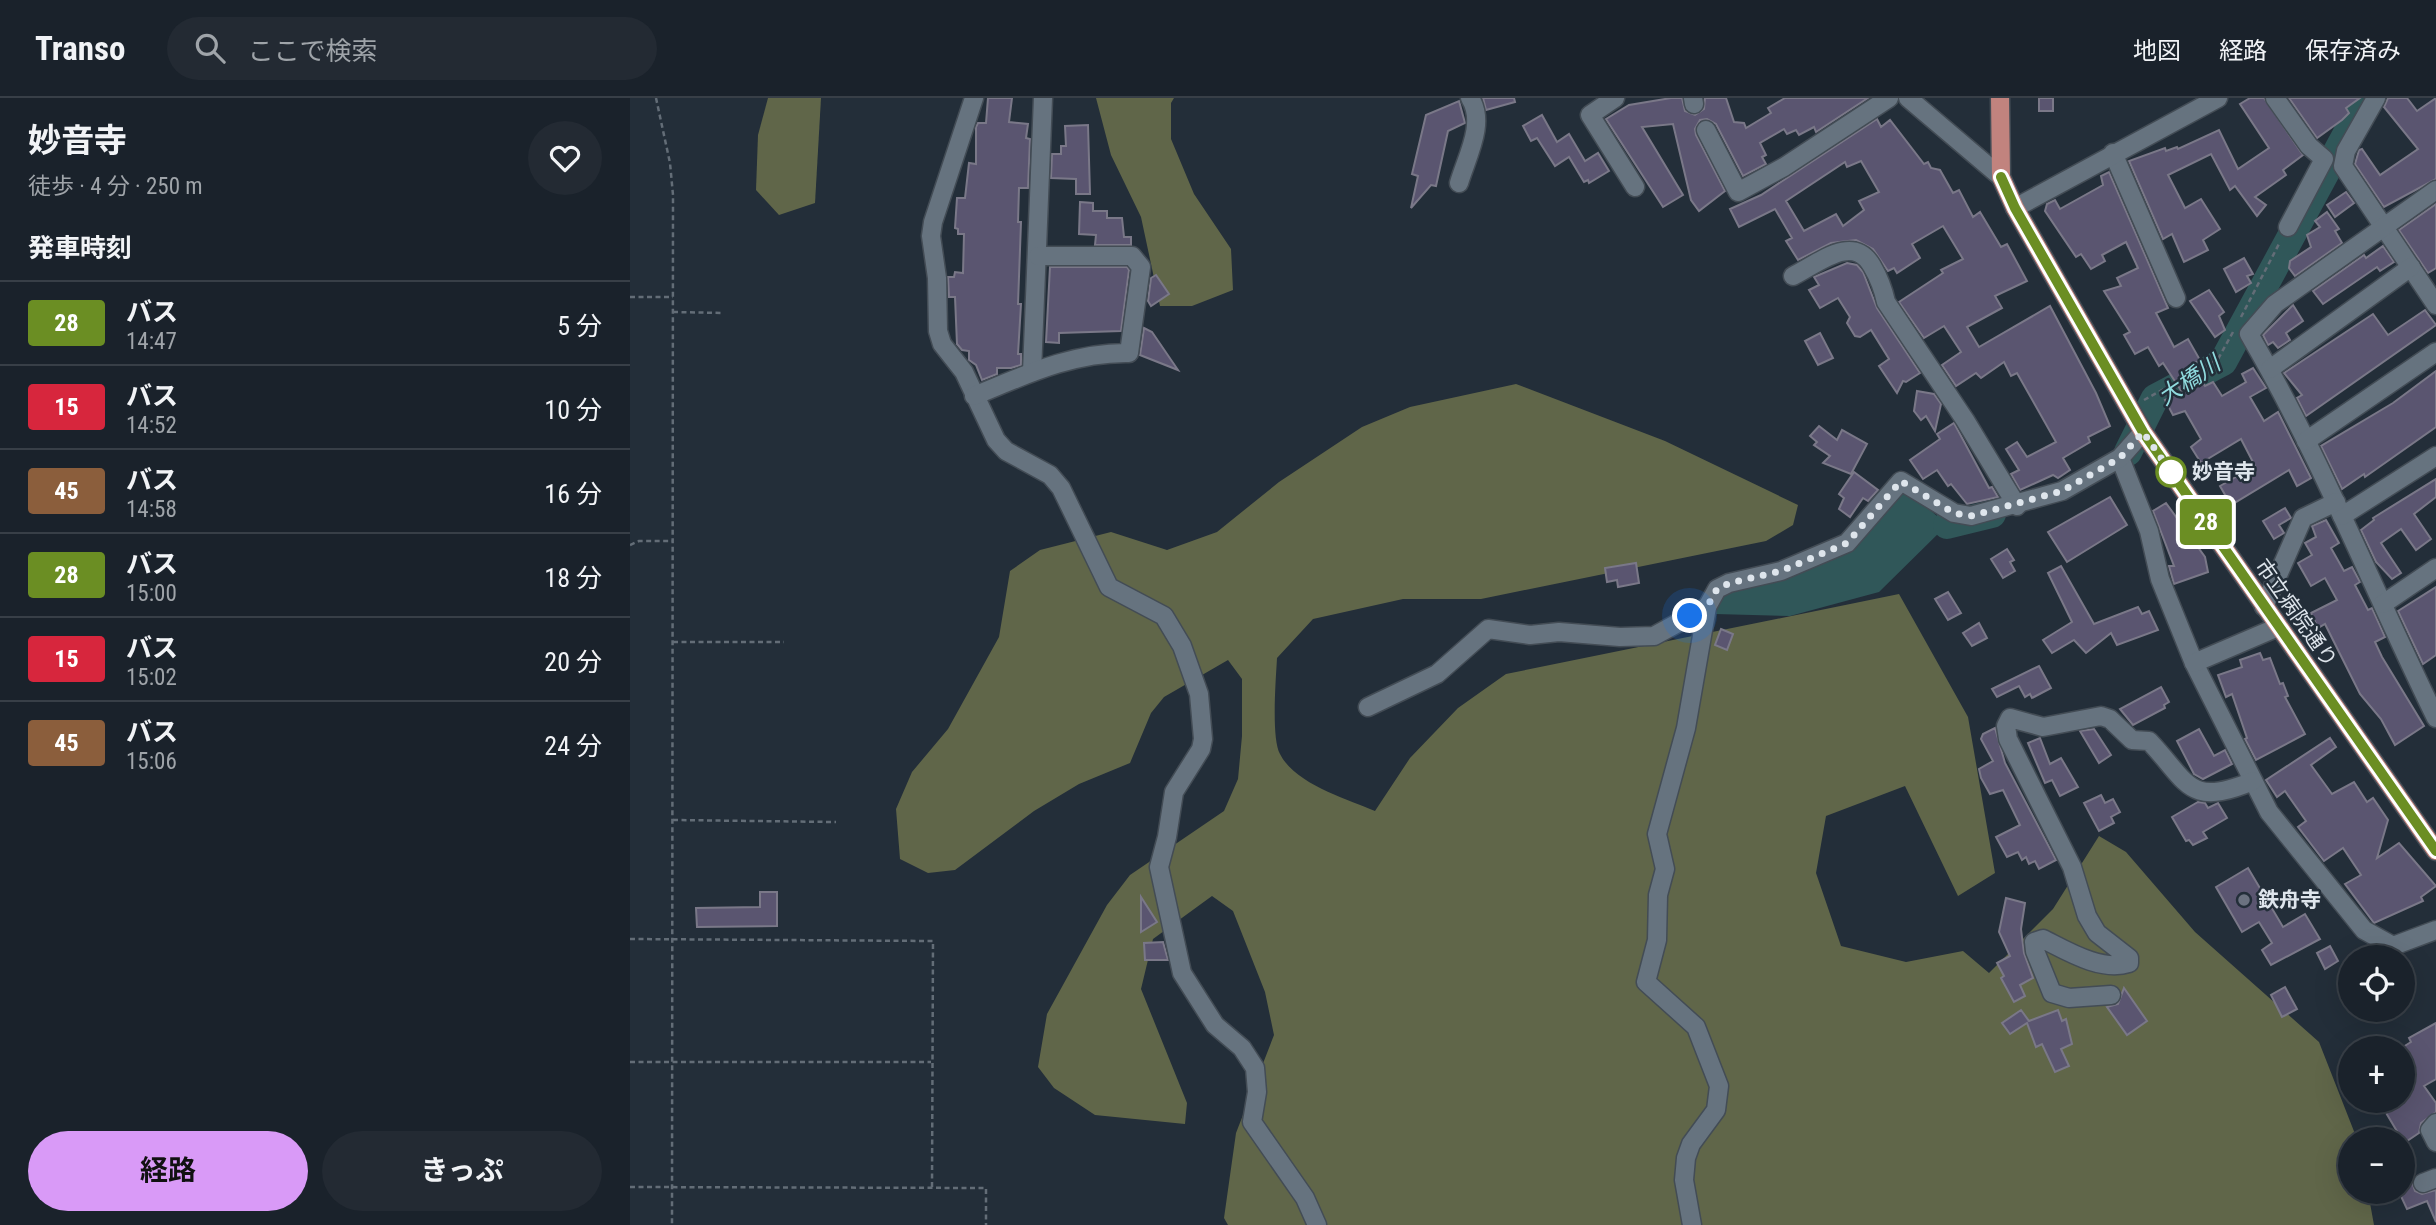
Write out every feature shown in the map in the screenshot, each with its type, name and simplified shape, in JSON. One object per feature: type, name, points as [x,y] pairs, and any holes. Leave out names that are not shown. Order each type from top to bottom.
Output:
[{"type":"main road","points":[[2000,98],[2001,177]]},
{"type":"main road","name":"市立病院通り","points":[[2001,177],[2015,208],[2143,432],[2436,851]]},
{"type":"street","points":[[974,98],[931,236],[937,278],[938,331],[942,344],[964,372],[996,440],[1006,451],[1050,475],[1061,488],[1109,587],[1164,616],[1182,646],[1199,694],[1203,739],[1201,748],[1174,792],[1167,837],[1158,867],[1163,896],[1182,973],[1215,1025],[1242,1048],[1255,1068],[1257,1093],[1252,1122],[1306,1198],[1317,1225]]},
{"type":"street","points":[[1032,372],[1043,98]]},
{"type":"street","points":[[1459,183],[1478,124],[1478,111],[1470,98]]},
{"type":"street","points":[[1615,98],[1590,115],[1635,187]]},
{"type":"street","points":[[1706,130],[1738,192],[1784,167],[1889,98]]},
{"type":"street","points":[[1908,98],[2001,177]]},
{"type":"street","points":[[2015,208],[2113,153],[2185,106],[2218,98]]},
{"type":"street","points":[[2275,98],[2309,146],[2324,159],[2288,227]]},
{"type":"street","points":[[2376,98],[2346,151],[2343,166],[2435,301]]},
{"type":"street","points":[[2113,153],[2176,298]]},
{"type":"street","points":[[2436,190],[2242,330],[2270,369],[2383,604],[2429,685],[2436,718]]},
{"type":"street","points":[[1793,276],[1845,250],[1857,249],[1866,255],[1883,285],[1886,302],[1965,420],[2017,506]]},
{"type":"street","points":[[974,396],[1057,362],[1100,352],[1129,353],[1141,267],[1132,256],[1038,256]]},
{"type":"street","points":[[2270,369],[2411,267]]},
{"type":"street","points":[[2306,441],[2436,352]]},
{"type":"street","points":[[1692,1225],[1684,1180],[1686,1158],[1691,1144],[1716,1110],[1719,1086],[1696,1027],[1646,982],[1657,940],[1658,895],[1665,869],[1657,834],[1686,728],[1707,607],[1717,589],[1730,583],[1781,571],[1847,543],[1901,481],[1954,513],[1971,516],[2017,506],[2062,491],[2120,458],[2143,432]]},
{"type":"street","points":[[2264,607],[2303,518],[2339,509],[2436,456]]},
{"type":"street","points":[[2120,458],[2149,531],[2160,579],[2194,663],[2269,812],[2364,930],[2393,946],[2436,929]]},
{"type":"street","points":[[2383,604],[2436,568]]},
{"type":"street","points":[[1367,707],[1437,674],[1488,629],[1530,635],[1559,632],[1619,637],[1654,636],[1707,607]]},
{"type":"street","points":[[2194,663],[2278,627]]},
{"type":"street","points":[[2111,995],[2069,998],[2052,993],[2035,951],[2034,943],[2043,939],[2075,956],[2120,966],[2129,963],[2129,958],[2097,933],[2087,916],[2072,867],[2008,739],[2006,726],[2010,718],[2043,727],[2101,716],[2110,719],[2132,740],[2149,741],[2189,787],[2209,793],[2225,792],[2253,780]]},
{"type":"street","points":[[2436,1123],[2430,1130],[2436,1142]]},
{"type":"path","points":[[656,98],[670,163],[673,195],[672,1225]]},
{"type":"path","points":[[2154,394],[2218,359],[2242,330],[2288,227]]},
{"type":"path","points":[[630,297],[673,297]]},
{"type":"path","points":[[673,312],[722,313]]},
{"type":"path","points":[[630,545],[639,541],[673,541]]},
{"type":"path","points":[[673,642],[784,642]]},
{"type":"path","points":[[673,820],[836,822]]},
{"type":"path","points":[[630,939],[933,941],[932,1188]]},
{"type":"path","points":[[630,1062],[932,1062]]},
{"type":"path","points":[[630,1187],[986,1188],[986,1225]]},
{"type":"shaded area","points":[[768,98],[821,98],[815,203],[779,215],[756,190],[758,135]]},
{"type":"shaded area","points":[[1096,98],[1174,98],[1171,103],[1171,139],[1194,194],[1231,249],[1233,290],[1192,306],[1160,306],[1141,217],[1111,155]]},
{"type":"shaded area","points":[[1516,384],[1665,441],[1798,505],[1793,525],[1766,541],[1481,599],[1403,599],[1313,619],[1277,658],[1277,746],[1287,765],[1297,774],[1323,789],[1375,811],[1410,758],[1458,708],[1506,674],[1899,594],[1968,717],[1995,873],[1958,896],[1905,786],[1826,816],[1816,873],[1841,946],[1906,962],[1963,951],[1989,973],[2053,909],[2099,836],[2126,852],[2195,932],[2319,1042],[2338,1090],[2338,1113],[2347,1113],[2352,1127],[2338,1127],[2338,1204],[2370,1204],[2374,1225],[1228,1225],[1224,1218],[1236,1133],[1274,1035],[1265,992],[1233,911],[1212,896],[1153,939],[1141,989],[1187,1103],[1185,1124],[1095,1115],[1054,1088],[1038,1067],[1047,1014],[1107,905],[1130,875],[1224,811],[1238,779],[1242,736],[1242,679],[1228,660],[1164,697],[1151,713],[1130,763],[1079,784],[1034,811],[955,870],[928,873],[900,859],[896,809],[912,772],[948,729],[999,637],[1010,571],[1040,550],[1111,532],[1167,550],[1217,532],[1279,482],[1362,427],[1410,407]]},
{"type":"shaded area","points":[[1901,484],[1947,525],[1879,592],[1790,616],[1715,614],[1720,592],[1849,545]]},
{"type":"building","points":[[988,98],[1012,98],[1009,122],[1028,124],[1026,138],[1030,139],[1028,188],[1019,188],[1018,222],[1021,222],[1018,304],[1021,304],[1018,354],[1021,354],[1021,365],[997,368],[997,374],[982,380],[976,365],[969,360],[969,351],[962,350],[957,344],[955,297],[949,297],[948,277],[954,277],[955,272],[963,273],[964,234],[958,234],[958,229],[955,228],[957,198],[965,198],[969,163],[976,164],[976,127],[978,123],[986,123]]},
{"type":"building","points":[[1483,98],[1514,98],[1515,102],[1486,110]]},
{"type":"building","points":[[1682,98],[1685,111],[1695,115],[1704,109],[1705,98],[1726,98],[1734,122],[1744,123],[1746,128],[1771,113],[1768,108],[1785,98],[1868,98],[1816,132],[1814,127],[1799,135],[1796,130],[1787,134],[1784,129],[1760,143],[1766,155],[1762,157],[1766,164],[1743,176],[1716,124],[1707,119],[1700,120],[1695,129],[1696,135],[1725,191],[1699,211],[1691,200],[1673,124],[1642,127],[1683,195],[1663,207],[1606,119],[1629,105]]},
{"type":"building","points":[[2039,98],[2053,98],[2053,111],[2039,111]]},
{"type":"building","points":[[2250,98],[2264,98],[2303,155],[2283,170],[2286,175],[2255,197],[2266,205],[2257,216],[2235,186],[2230,190],[2211,154],[2168,175],[2185,208],[2201,199],[2220,229],[2203,240],[2208,250],[2184,262],[2172,234],[2163,239],[2129,161],[2165,148],[2166,151],[2177,147],[2178,149],[2219,130],[2238,169],[2269,148],[2240,104]]},
{"type":"building","points":[[2289,98],[2360,98],[2346,108],[2349,113],[2342,120],[2317,138]]},
{"type":"building","points":[[2388,98],[2407,98],[2417,111],[2436,98],[2436,179],[2384,207],[2355,164],[2359,150],[2362,149],[2380,175],[2418,149],[2384,107]]},
{"type":"building","points":[[1459,101],[1465,123],[1448,131],[1436,186],[1431,185],[1411,208],[1418,176],[1412,174],[1426,115]]},
{"type":"building","points":[[1542,115],[1557,142],[1569,134],[1585,161],[1598,153],[1609,171],[1589,183],[1588,180],[1584,182],[1569,157],[1555,166],[1537,138],[1531,141],[1523,126]]},
{"type":"building","points":[[1877,119],[1881,127],[1890,120],[1924,164],[1928,162],[1931,168],[1940,170],[1953,193],[1959,190],[1973,217],[1980,212],[2001,247],[2007,244],[2027,281],[1995,296],[2002,308],[1967,327],[1979,347],[2050,306],[2096,393],[2110,426],[2088,437],[2090,442],[2063,458],[2070,470],[2058,478],[2053,475],[2020,490],[2011,474],[2019,470],[2006,449],[2017,442],[2027,457],[2056,442],[2017,373],[2011,376],[2004,362],[1981,378],[1976,373],[1956,386],[1942,365],[1961,352],[1944,326],[1924,338],[1899,302],[1943,273],[1941,270],[1963,259],[1943,226],[1912,244],[1920,258],[1897,273],[1894,268],[1888,271],[1873,249],[1856,240],[1831,243],[1798,260],[1786,241],[1792,238],[1775,209],[1739,227],[1730,209],[1761,195]],"holes":[[[1861,161],[1879,192],[1859,201],[1864,210],[1843,226],[1836,214],[1804,231],[1786,201],[1845,162],[1847,167]]]},
{"type":"building","points":[[1088,125],[1090,194],[1076,194],[1076,179],[1051,178],[1052,154],[1061,154],[1061,146],[1066,146],[1065,126]]},
{"type":"building","points":[[2109,172],[2168,308],[2156,313],[2174,347],[2188,339],[2200,360],[2191,365],[2205,386],[2213,382],[2222,396],[2246,382],[2242,374],[2253,368],[2266,388],[2250,397],[2264,421],[2278,412],[2311,478],[2297,486],[2289,470],[2231,505],[2220,486],[2255,466],[2241,439],[2201,463],[2191,447],[2201,439],[2185,411],[2173,415],[2165,400],[2182,392],[2163,363],[2159,366],[2148,347],[2135,354],[2124,335],[2130,332],[2104,291],[2121,286],[2117,278],[2138,268],[2126,242],[2102,255],[2105,261],[2091,269],[2081,254],[2076,257],[2045,211],[2047,204],[2055,200],[2060,209],[2103,185],[2101,176]]},
{"type":"building","points":[[2346,192],[2354,203],[2335,217],[2327,205]]},
{"type":"building","points":[[1080,202],[1093,203],[1093,211],[1107,211],[1107,218],[1122,218],[1124,237],[1131,237],[1131,245],[1095,245],[1096,235],[1079,234]]},
{"type":"building","points":[[2436,204],[2436,268],[2428,273],[2399,230]]},
{"type":"building","points":[[2327,212],[2339,229],[2335,231],[2342,243],[2295,276],[2289,268],[2290,261],[2311,247],[2307,235],[2320,227],[2315,221]]},
{"type":"building","points":[[2383,246],[2394,262],[2380,271],[2377,267],[2323,304],[2313,291],[2364,255],[2366,258]]},
{"type":"building","points":[[2244,258],[2253,274],[2247,276],[2251,283],[2236,292],[2224,269]]},
{"type":"building","points":[[1847,263],[1857,265],[1863,272],[1877,308],[1920,373],[1906,382],[1903,381],[1897,393],[1879,366],[1889,359],[1871,330],[1860,337],[1855,336],[1847,323],[1850,317],[1838,298],[1820,308],[1809,290],[1819,285],[1814,277]]},
{"type":"building","points":[[1050,267],[1127,267],[1129,270],[1121,331],[1059,333],[1059,343],[1046,342]]},
{"type":"building","points":[[1156,275],[1169,294],[1151,306],[1148,301],[1151,278]]},
{"type":"building","points":[[2209,290],[2224,312],[2219,316],[2225,330],[2215,337],[2190,301]]},
{"type":"building","points":[[2293,305],[2303,321],[2286,333],[2290,340],[2278,348],[2273,342],[2268,345],[2263,335]]},
{"type":"building","points":[[2425,310],[2436,325],[2306,416],[2297,398],[2302,395],[2284,373],[2373,314],[2388,335]]},
{"type":"building","points":[[1144,328],[1152,332],[1178,370],[1140,355]]},
{"type":"building","points":[[1820,333],[1833,358],[1818,365],[1805,341]]},
{"type":"building","points":[[2436,371],[2436,427],[2365,477],[2364,474],[2342,489],[2321,446],[2393,403]]},
{"type":"building","points":[[1917,391],[1934,394],[1941,404],[1935,431],[1926,416],[1921,420],[1914,411]]},
{"type":"building","points":[[1954,423],[1989,488],[1992,487],[1998,497],[1967,504],[1951,484],[1948,486],[1937,470],[1923,479],[1910,460],[1940,439],[1937,434]]},
{"type":"building","points":[[1819,426],[1837,440],[1842,430],[1867,444],[1851,474],[1823,463],[1830,456],[1814,445],[1817,442],[1810,436]]},
{"type":"building","points":[[1854,472],[1878,490],[1868,501],[1863,498],[1850,517],[1839,509],[1844,498],[1839,494]]},
{"type":"building","points":[[2436,479],[2436,497],[2414,514],[2431,539],[2416,550],[2401,529],[2381,543],[2401,573],[2392,579],[2376,562],[2361,530],[2374,520],[2373,518]]},
{"type":"building","points":[[2110,497],[2127,525],[2067,562],[2048,532]]},
{"type":"building","points":[[2166,503],[2205,557],[2208,572],[2174,584],[2169,566],[2174,566],[2153,511]]},
{"type":"building","points":[[2285,508],[2291,518],[2279,525],[2284,533],[2274,539],[2263,521]]},
{"type":"building","points":[[2326,520],[2339,543],[2331,548],[2344,571],[2352,567],[2360,582],[2355,585],[2368,610],[2372,608],[2385,637],[2375,642],[2382,657],[2424,726],[2395,745],[2381,719],[2360,694],[2325,624],[2318,628],[2311,613],[2337,600],[2325,578],[2311,586],[2298,563],[2312,555],[2305,543],[2316,537],[2312,526]]},
{"type":"building","points":[[2007,549],[2014,560],[2010,562],[2015,571],[2003,578],[1991,559]]},
{"type":"building","points":[[1636,563],[1639,583],[1618,587],[1617,580],[1607,582],[1605,568]]},
{"type":"building","points":[[2061,566],[2094,624],[2138,607],[2142,614],[2149,611],[2158,630],[2117,645],[2111,633],[2086,653],[2074,640],[2052,653],[2043,640],[2072,622],[2048,573]]},
{"type":"building","points":[[2436,587],[2436,655],[2423,664],[2398,611]]},
{"type":"building","points":[[1948,592],[1961,613],[1948,620],[1935,599]]},
{"type":"building","points":[[1979,623],[1987,638],[1972,646],[1963,633]]},
{"type":"building","points":[[1721,629],[1733,634],[1727,650],[1715,645]]},
{"type":"building","points":[[2260,653],[2263,660],[2270,658],[2288,696],[2285,697],[2305,734],[2256,760],[2245,739],[2247,738],[2232,694],[2226,697],[2218,675],[2242,667],[2240,660]]},
{"type":"building","points":[[2039,666],[2051,688],[2032,698],[2030,694],[2025,697],[2019,686],[1997,697],[1992,689]]},
{"type":"building","points":[[2161,687],[2169,702],[2164,705],[2165,708],[2133,725],[2120,709]]},
{"type":"building","points":[[1995,728],[2005,763],[2056,860],[2039,869],[2035,861],[2029,864],[2026,857],[2022,860],[2018,852],[2007,857],[1996,837],[2020,825],[2003,790],[1990,794],[1981,778],[1979,769],[1993,761],[1981,739],[1983,734]]},
{"type":"building","points":[[2094,729],[2111,755],[2099,763],[2080,731]]},
{"type":"building","points":[[2199,729],[2214,756],[2225,750],[2232,764],[2203,779],[2194,774],[2177,741]]},
{"type":"building","points":[[2040,738],[2050,764],[2061,758],[2078,787],[2060,796],[2052,780],[2045,783],[2028,743]]},
{"type":"building","points":[[2330,738],[2336,747],[2311,765],[2332,794],[2354,782],[2367,802],[2373,798],[2388,820],[2377,858],[2399,843],[2436,886],[2421,897],[2423,901],[2374,923],[2345,884],[2361,875],[2343,848],[2324,861],[2298,827],[2306,821],[2285,791],[2277,797],[2266,780]]},
{"type":"building","points":[[2101,795],[2105,803],[2113,799],[2120,812],[2111,817],[2114,823],[2099,831],[2084,803]]},
{"type":"building","points":[[2198,802],[2205,803],[2208,808],[2218,803],[2227,818],[2203,832],[2207,838],[2193,845],[2189,840],[2186,841],[2172,817]]},
{"type":"building","points":[[2248,868],[2283,927],[2305,914],[2320,939],[2271,965],[2262,950],[2272,943],[2259,922],[2242,932],[2216,887]]},
{"type":"building","points":[[760,892],[777,892],[777,926],[697,927],[696,908],[760,907]]},
{"type":"building","points":[[1141,897],[1157,922],[1141,932]]},
{"type":"building","points":[[2006,898],[2025,903],[2021,929],[2024,953],[2033,978],[2020,985],[2025,996],[2014,1002],[2001,978],[2004,976],[1997,963],[2010,956],[1999,932]]},
{"type":"building","points":[[1163,942],[1168,960],[1145,960],[1144,943]]},
{"type":"building","points":[[2330,946],[2338,961],[2325,969],[2317,953]]},
{"type":"building","points":[[2285,987],[2297,1009],[2282,1017],[2271,995]]},
{"type":"building","points":[[2124,988],[2147,1021],[2127,1035],[2107,1007],[2118,1004]]},
{"type":"building","points":[[2021,1010],[2029,1021],[2058,1010],[2062,1021],[2066,1019],[2072,1044],[2061,1049],[2069,1066],[2055,1072],[2042,1044],[2036,1047],[2027,1023],[2010,1034],[2002,1023]]},
{"type":"building","points":[[2436,1023],[2436,1079],[2424,1086],[2436,1103],[2436,1112],[2421,1123],[2419,1133],[2415,1136],[2415,1127],[2394,1127],[2386,1113],[2415,1113],[2415,1036],[2413,1036]]},
{"type":"building","points":[[2436,1190],[2436,1222],[2427,1201],[2407,1209],[2405,1204],[2415,1204],[2415,1191],[2422,1194]]},
{"type":"waterway","name":"大橋川","points":[[2128,452],[2155,398],[2223,362],[2366,98]]},
{"type":"waterway","name":"大橋川","points":[[1947,525],[1992,514]]},
{"type":"bus line","name":"28","points":[[2001,177],[2015,208],[2143,432],[2436,851]]},
{"type":"place","name":"妙音寺","points":[[2171,472]]},
{"type":"place","name":"鉄舟寺","points":[[2244,900]]},
{"type":"route","points":[[1690,616],[1707,607],[1717,589],[1730,583],[1781,571],[1847,543],[1901,481],[1954,513],[1971,516],[2017,506],[2062,491],[2120,458],[2143,432],[2173,475],[2171,472]]}]
